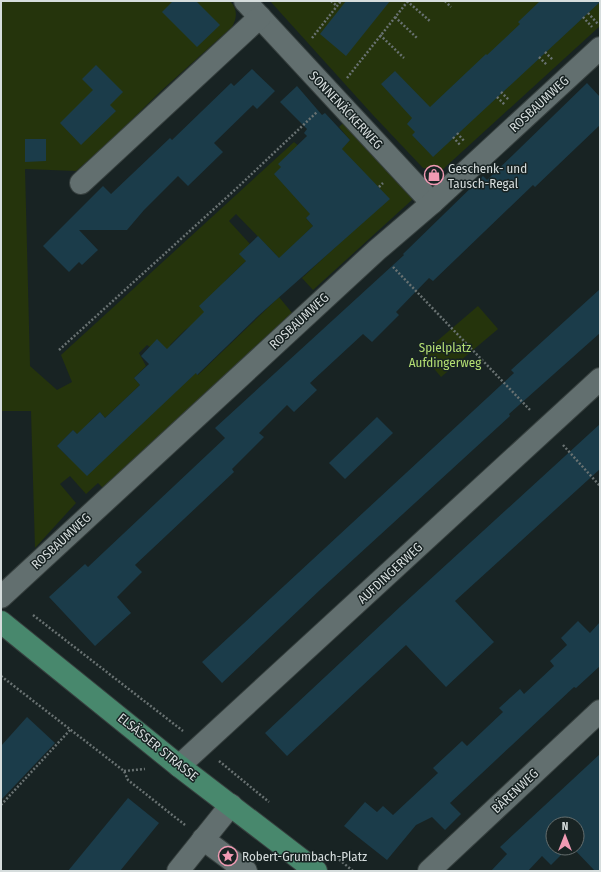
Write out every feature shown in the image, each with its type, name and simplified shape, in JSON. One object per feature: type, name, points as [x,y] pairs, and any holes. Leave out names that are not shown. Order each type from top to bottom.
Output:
[{"type":"main road","name":"ELSÄSSER STRASSE","points":[[1,622],[179,766],[316,871]]},
{"type":"street","name":"SONNENÄCKERWEG","points":[[245,1],[260,17],[338,89],[432,203]]},
{"type":"street","points":[[81,183],[260,17]]},
{"type":"street","name":"ROSBAUMWEG","points":[[3,596],[377,250],[432,203],[598,40]]},
{"type":"street","name":"AUFDINGERWEG","points":[[179,766],[203,746],[600,379]]},
{"type":"street","name":"BÄRENWEG","points":[[429,871],[600,711]]},
{"type":"street","points":[[178,871],[231,805]]},
{"type":"street","points":[[203,839],[246,871]]},
{"type":"path","points":[[331,1],[337,6]]},
{"type":"path","points":[[310,40],[341,1]]},
{"type":"path","points":[[59,350],[232,193],[338,89],[407,1],[431,22]]},
{"type":"path","points":[[445,1],[451,7]]},
{"type":"path","points":[[588,13],[600,26]]},
{"type":"path","points":[[395,17],[417,38]]},
{"type":"path","points":[[583,17],[598,40]]},
{"type":"path","points":[[380,35],[404,58]]},
{"type":"path","points":[[377,250],[547,428],[600,486]]},
{"type":"path","points":[[3,596],[203,746],[234,774]]},
{"type":"path","points":[[1,676],[124,771],[128,780],[203,839]]},
{"type":"path","points":[[1,805],[33,768],[70,730]]},
{"type":"green space","points":[[1,1],[230,1],[233,4],[236,14],[232,27],[162,90],[105,146],[76,171],[25,169],[30,366],[57,390],[72,382],[61,355],[294,142],[300,147],[341,149],[350,140],[339,127],[344,122],[413,199],[313,290],[302,278],[345,238],[328,198],[306,218],[313,226],[280,259],[236,214],[229,221],[250,244],[246,261],[225,281],[238,295],[185,330],[170,345],[178,354],[176,358],[198,375],[279,297],[293,314],[104,489],[98,483],[86,494],[70,476],[60,484],[76,503],[35,548],[31,411],[1,411]],"holes":[[[147,345],[150,347],[153,413],[72,453],[68,457],[57,446],[73,430],[83,440],[90,421],[100,412],[105,418],[140,385],[134,378],[146,366],[139,353]]]},
{"type":"green space","points":[[270,1],[600,1],[600,26],[441,171],[423,168]]},
{"type":"green space","name":"Spielplatz Aufdingerweg","points":[[478,306],[498,329],[441,377],[422,354]]},
{"type":"building","points":[[173,1],[196,1],[220,25],[197,47],[162,12]]},
{"type":"building","points":[[346,1],[390,1],[346,56],[320,34]]},
{"type":"building","points":[[540,1],[600,2],[433,157],[412,135],[415,132],[407,124],[412,118],[381,84],[395,71],[430,107],[520,24],[518,22]]},
{"type":"building","points":[[96,65],[123,92],[110,105],[116,111],[81,145],[60,123],[93,90],[82,79]]},
{"type":"building","points":[[252,69],[275,91],[257,109],[253,105],[214,143],[223,152],[188,186],[178,176],[144,210],[127,230],[79,230],[98,250],[82,265],[79,262],[69,272],[43,246],[103,186],[111,194],[170,138],[172,140],[231,83],[234,86]]},
{"type":"building","points":[[587,83],[600,97],[600,125],[535,187],[533,185],[433,281],[429,278],[396,312],[399,315],[372,342],[363,334],[310,383],[317,390],[294,412],[287,405],[259,433],[264,437],[232,469],[234,472],[135,565],[142,572],[117,597],[131,613],[95,646],[49,597],[85,564],[88,567],[225,438],[215,428],[404,255],[403,254],[483,176],[487,180]]},
{"type":"building","points":[[297,86],[322,115],[325,113],[350,140],[342,149],[390,199],[258,316],[197,375],[196,373],[87,476],[57,446],[73,430],[77,434],[100,412],[105,418],[140,385],[134,378],[149,364],[141,356],[157,339],[167,349],[204,312],[199,306],[246,261],[239,254],[258,236],[279,258],[313,226],[306,218],[310,214],[274,174],[281,167],[278,164],[307,136],[304,133],[307,129],[280,102]]},
{"type":"building","points":[[25,139],[46,139],[46,161],[25,162]]},
{"type":"building","points":[[600,289],[600,333],[509,414],[510,416],[321,589],[222,683],[202,662],[514,373],[511,370]]},
{"type":"building","points":[[377,417],[393,433],[345,479],[329,463]]},
{"type":"building","points":[[600,424],[600,469],[455,601],[494,642],[446,687],[406,645],[287,756],[265,733]]},
{"type":"building","points":[[578,621],[590,633],[600,622],[600,666],[576,688],[574,687],[450,803],[461,814],[445,830],[432,817],[416,825],[387,860],[344,826],[365,802],[377,812],[383,806],[393,815],[438,773],[433,768],[462,741],[467,746],[503,712],[499,708],[520,689],[524,694],[554,666],[550,661],[567,645],[561,638]]},
{"type":"building","points":[[27,717],[55,743],[1,800],[1,746]]},
{"type":"building","points":[[600,754],[600,871],[595,871],[581,856],[585,856],[585,816],[545,816],[545,856],[560,856],[551,865],[542,856],[528,871],[491,871],[507,854],[500,847]]},
{"type":"building","points":[[128,798],[159,823],[120,871],[68,871]]},
{"type":"place","name":"Geschenk- und Tausch-Regal","points":[[434,175]]},
{"type":"place","name":"Robert-Grumbach-Platz","points":[[228,856]]}]
